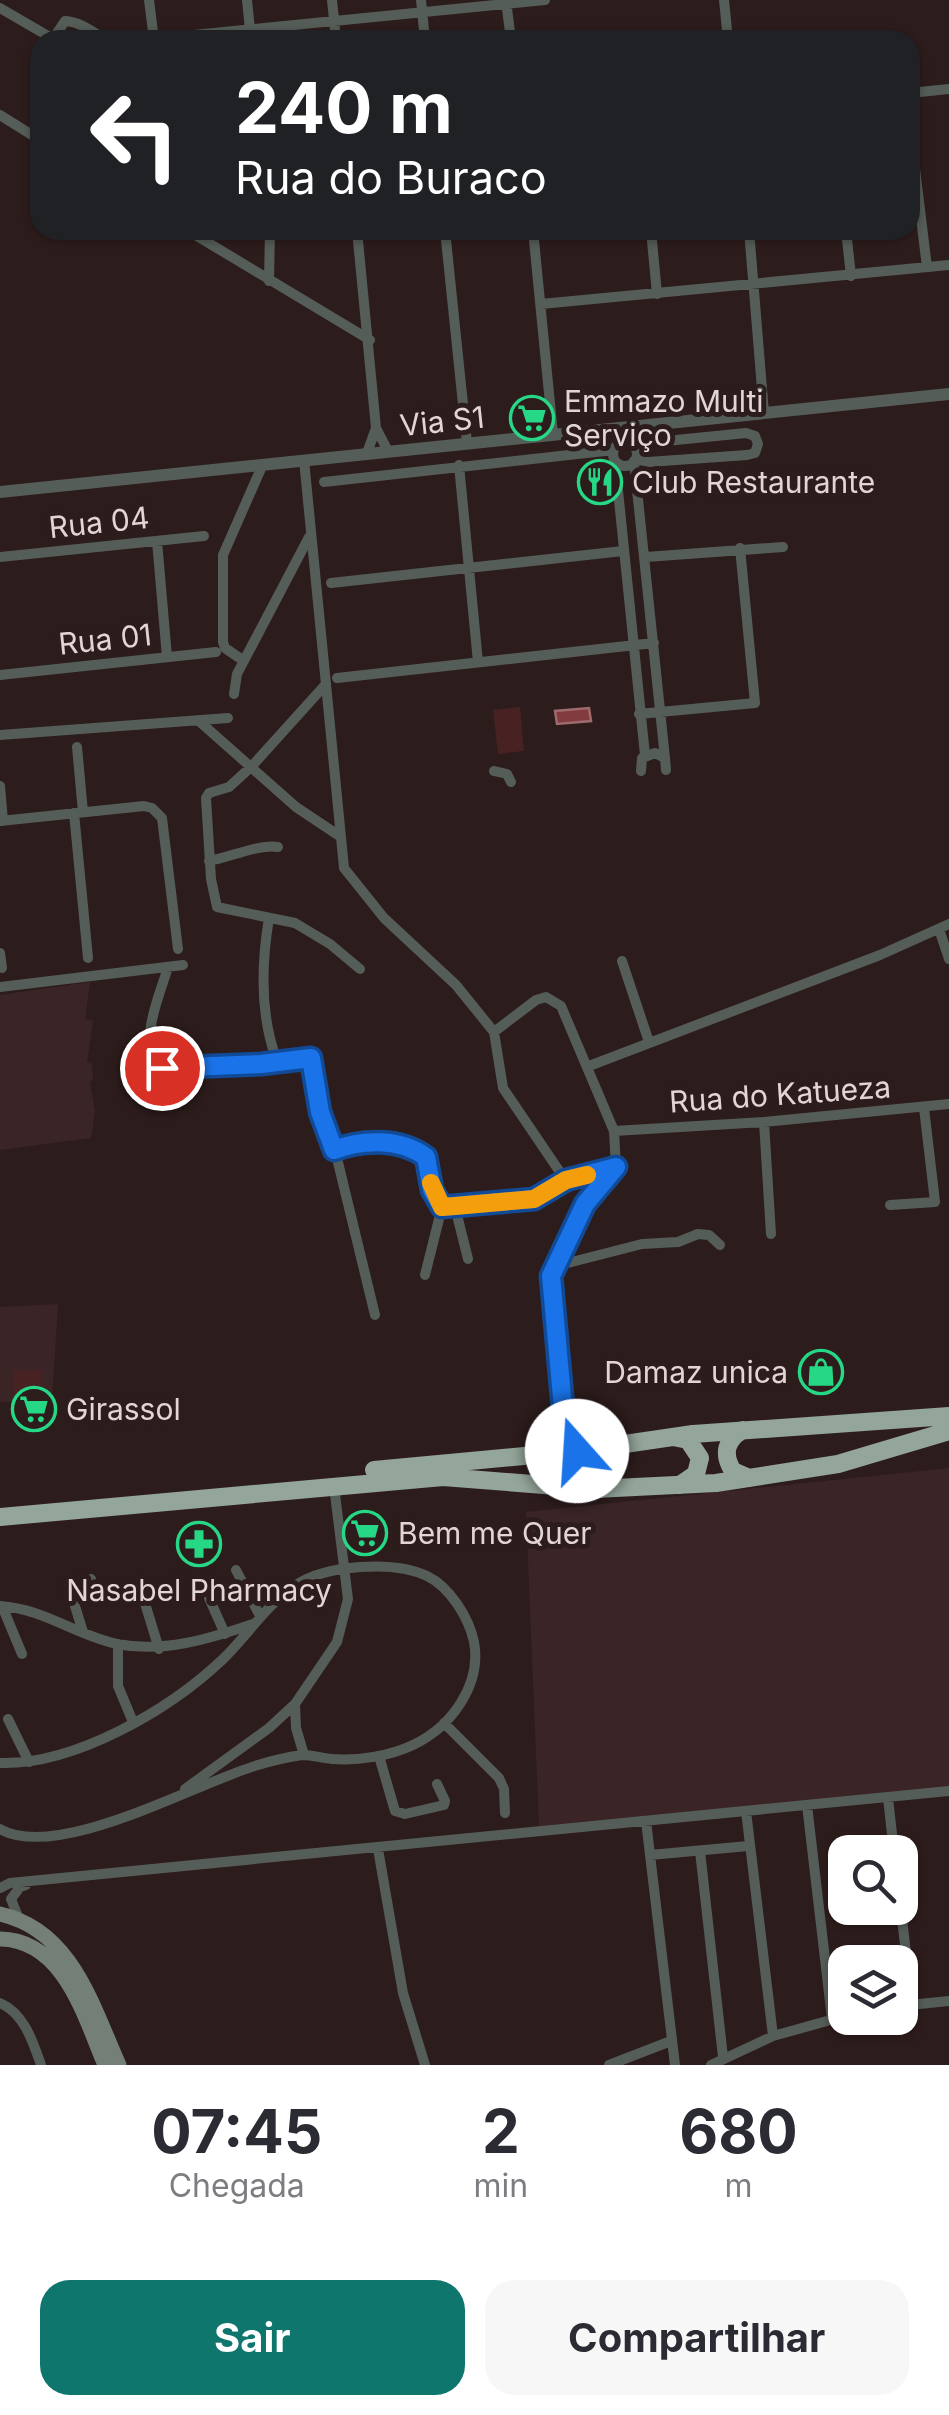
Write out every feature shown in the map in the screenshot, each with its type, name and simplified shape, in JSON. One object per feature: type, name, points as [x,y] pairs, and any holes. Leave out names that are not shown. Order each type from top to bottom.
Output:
[{"type":"highway","points":[[0,1506],[567,1452],[749,1428],[949,1416]]},
{"type":"highway","points":[[749,1428],[732,1438],[726,1456],[736,1473],[755,1478]]},
{"type":"highway","points":[[0,1517],[334,1484],[460,1476],[567,1488],[679,1486],[838,1464],[949,1431]]},
{"type":"highway","points":[[673,1437],[688,1440],[700,1458],[696,1474],[679,1486]]},
{"type":"main road","points":[[0,1914],[19,1919],[55,1942],[68,1958],[119,2065]]},
{"type":"main road","points":[[0,1939],[34,1946],[55,1964],[105,2065]]},
{"type":"street","points":[[149,0],[153,30]]},
{"type":"street","points":[[248,0],[251,30]]},
{"type":"street","points":[[332,0],[335,30]]},
{"type":"street","points":[[421,0],[424,30]]},
{"type":"street","points":[[275,30],[334,20],[544,0]]},
{"type":"street","points":[[724,0],[727,30]]},
{"type":"street","points":[[506,2],[510,30]]},
{"type":"street","points":[[0,8],[38,30]]},
{"type":"street","points":[[60,30],[68,21],[91,30]]},
{"type":"street","points":[[920,92],[949,89]]},
{"type":"street","points":[[0,115],[30,134]]},
{"type":"street","points":[[920,210],[927,267]]},
{"type":"street","points":[[203,240],[370,340]]},
{"type":"street","points":[[269,281],[270,240]]},
{"type":"street","points":[[358,240],[376,428],[388,451]]},
{"type":"street","points":[[446,240],[467,443]]},
{"type":"street","points":[[534,240],[553,434]]},
{"type":"street","points":[[652,240],[658,294]]},
{"type":"street","points":[[750,240],[764,413]]},
{"type":"street","points":[[847,240],[851,276]]},
{"type":"street","points":[[542,304],[949,265]]},
{"type":"street","name":"Via S1","points":[[0,492],[949,394]]},
{"type":"street","points":[[367,453],[376,428]]},
{"type":"street","points":[[324,482],[459,465],[615,455],[627,466],[646,443],[746,434],[757,439],[758,448],[752,454],[638,457]]},
{"type":"street","points":[[641,771],[645,755],[615,455],[625,443],[638,457],[666,764],[659,753],[645,755]]},
{"type":"street","points":[[304,460],[310,536],[331,681],[344,868],[384,918],[456,986],[494,1032],[503,1088],[566,1180]]},
{"type":"street","points":[[244,661],[225,648],[222,562],[264,464]]},
{"type":"street","points":[[459,465],[478,662]]},
{"type":"street","name":"Rua 04","points":[[0,557],[204,536]]},
{"type":"street","points":[[234,694],[244,661],[310,536]]},
{"type":"street","points":[[157,541],[168,658]]},
{"type":"street","points":[[646,557],[784,547]]},
{"type":"street","points":[[639,714],[756,704],[740,548]]},
{"type":"street","points":[[331,583],[623,551]]},
{"type":"street","points":[[360,970],[315,933],[295,923],[221,909],[214,903],[206,798],[209,794],[228,788],[252,766],[331,681],[654,643]]},
{"type":"street","name":"Rua 01","points":[[0,675],[216,652]]},
{"type":"street","points":[[0,735],[228,718]]},
{"type":"street","points":[[200,722],[296,808],[341,836]]},
{"type":"street","points":[[77,748],[88,958]]},
{"type":"street","points":[[494,771],[507,774],[511,782]]},
{"type":"street","points":[[0,786],[2,821],[144,806],[158,812],[162,818],[178,949]]},
{"type":"street","points":[[210,861],[264,846],[278,847]]},
{"type":"street","points":[[270,918],[264,946],[264,1002],[267,1035],[277,1062]]},
{"type":"street","points":[[589,1066],[880,956],[944,926],[949,959]]},
{"type":"street","points":[[0,953],[2,968]]},
{"type":"street","points":[[622,961],[650,1042]]},
{"type":"street","points":[[0,988],[183,965]]},
{"type":"street","points":[[168,966],[150,1033],[157,1065],[167,1069],[311,1058],[320,1112],[334,1150],[374,1315]]},
{"type":"street","points":[[494,1032],[536,1000],[554,1000],[561,1006],[589,1066],[614,1130],[616,1167],[585,1204],[550,1285],[567,1452]]},
{"type":"street","name":"Rua do Katueza","points":[[614,1130],[764,1122],[949,1104]]},
{"type":"street","points":[[890,1204],[935,1202],[924,1108]]},
{"type":"street","points":[[764,1122],[771,1234]]},
{"type":"street","points":[[334,1150],[372,1141],[416,1150],[426,1157],[432,1190],[448,1207],[468,1260]]},
{"type":"street","points":[[448,1207],[534,1199],[566,1180],[616,1167]]},
{"type":"street","points":[[425,1274],[448,1207]]},
{"type":"street","points":[[556,1266],[642,1244],[678,1242],[698,1234],[709,1235],[720,1245]]},
{"type":"street","points":[[180,1793],[269,1728],[294,1704],[337,1642],[348,1599],[334,1484]]},
{"type":"street","points":[[0,1763],[30,1762],[91,1744],[133,1722],[186,1690],[296,1584],[320,1574],[346,1568],[412,1570],[430,1577],[444,1588],[466,1618],[474,1642],[475,1667],[469,1692],[444,1724],[415,1745],[379,1756],[335,1760],[304,1755],[258,1765],[90,1830],[42,1837],[0,1829]]},
{"type":"street","points":[[236,1570],[257,1620]]},
{"type":"street","points":[[83,1632],[70,1594],[91,1580]]},
{"type":"street","points":[[140,1586],[159,1649]]},
{"type":"street","points":[[209,1598],[225,1634]]},
{"type":"street","points":[[22,1654],[1,1606],[24,1607],[118,1644],[159,1649],[225,1634],[257,1620]]},
{"type":"street","points":[[118,1644],[118,1686],[133,1722]]},
{"type":"street","points":[[294,1704],[304,1755]]},
{"type":"street","points":[[8,1719],[30,1762]]},
{"type":"street","points":[[444,1724],[500,1778],[505,1813]]},
{"type":"street","points":[[379,1756],[395,1810],[404,1814],[444,1806],[437,1784]]},
{"type":"street","points":[[0,1888],[10,1883],[949,1791]]},
{"type":"street","points":[[888,1798],[892,1835]]},
{"type":"street","points":[[807,1805],[828,1985]]},
{"type":"street","points":[[746,1811],[773,2036]]},
{"type":"street","points":[[646,1822],[675,2065]]},
{"type":"street","points":[[650,1855],[748,1846]]},
{"type":"street","points":[[378,1849],[400,1980],[425,2065]]},
{"type":"street","points":[[700,1851],[722,2057]]},
{"type":"street","points":[[19,1919],[11,1899],[20,1886],[32,1883]]},
{"type":"street","points":[[918,2004],[949,2001]]},
{"type":"street","points":[[0,2003],[15,2011],[42,2065]]},
{"type":"street","points":[[710,2065],[773,2036],[828,2020]]},
{"type":"street","points":[[609,2065],[671,2041]]},
{"type":"shaded area","points":[[520,707],[524,751],[498,754],[493,710]]},
{"type":"shaded area","points":[[589,708],[591,721],[557,724],[555,711]]},
{"type":"shaded area","points":[[90,982],[85,1019],[93,1020],[87,1062],[92,1064],[90,1083],[95,1111],[91,1138],[0,1150],[0,995]]},
{"type":"shaded area","points":[[58,1304],[52,1400],[0,1402],[0,1307]]},
{"type":"shaded area","points":[[41,1370],[42,1393],[14,1394],[13,1371]]},
{"type":"shaded area","points":[[949,1468],[949,1787],[539,1826],[526,1512]]},
{"type":"slow traffic","points":[[431,1183],[442,1207],[534,1199],[566,1180],[587,1175]]},
{"type":"place","name":"Emmazo Multi Serviço","points":[[532,418]]},
{"type":"place","name":"Club Restaurante","points":[[600,482]]},
{"type":"place","name":"Damaz unica","points":[[821,1372]]},
{"type":"place","name":"Girassol","points":[[34,1409]]},
{"type":"place","name":"Bem me Quer","points":[[365,1533]]},
{"type":"place","name":"Nasabel Pharmacy","points":[[199,1544]]},
{"type":"route","points":[[162,1068],[311,1058],[320,1112],[334,1150],[372,1141],[416,1150],[426,1157],[432,1190],[442,1207],[534,1199],[566,1180],[616,1167],[585,1204],[551,1276],[567,1452],[577,1451]]}]
